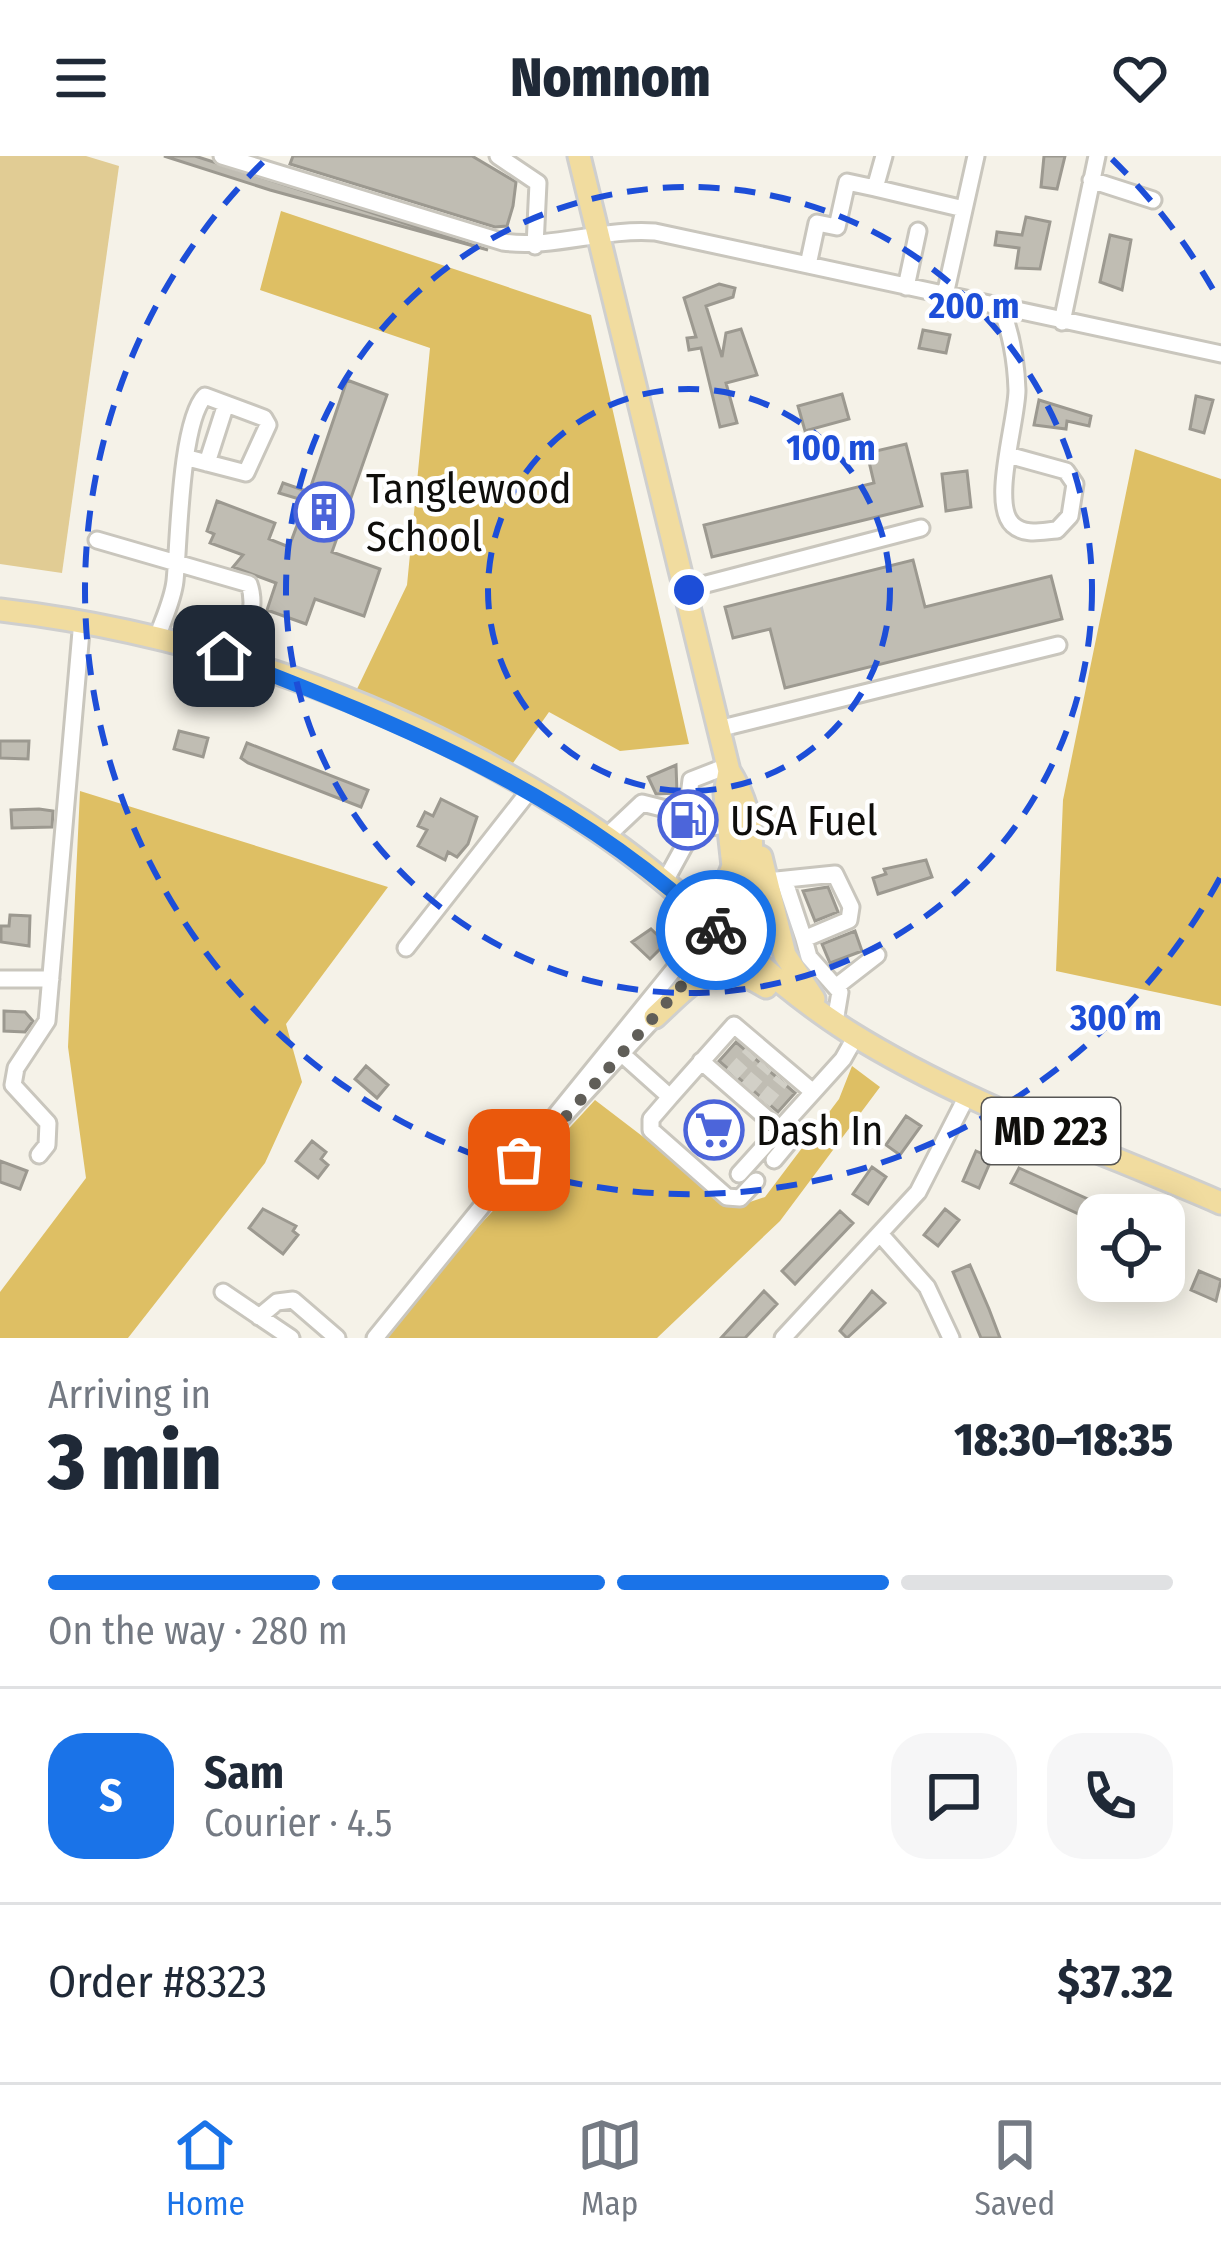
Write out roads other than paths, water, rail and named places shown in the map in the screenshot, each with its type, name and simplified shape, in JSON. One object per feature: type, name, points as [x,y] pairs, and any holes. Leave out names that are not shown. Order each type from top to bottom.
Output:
[{"type":"main road","points":[[579,156],[728,769],[745,797],[776,881],[792,973],[835,1022]]},
{"type":"main road","name":"MD 223","points":[[0,610],[158,635],[386,718],[530,790],[607,838],[717,932],[856,1036],[968,1094],[1221,1203]]},
{"type":"main road","points":[[717,932],[730,879],[728,769]]},
{"type":"main road","points":[[717,932],[751,884],[745,797]]},
{"type":"main road","points":[[655,1017],[692,982],[727,971],[835,1022]]},
{"type":"street","points":[[222,156],[503,242],[535,246],[596,233],[655,232],[1221,354]]},
{"type":"street","points":[[497,156],[538,183],[535,246]]},
{"type":"street","points":[[875,188],[884,156]]},
{"type":"street","points":[[945,295],[976,156]]},
{"type":"street","points":[[1062,322],[1097,156]]},
{"type":"street","points":[[1091,180],[1153,200]]},
{"type":"street","points":[[808,266],[817,223],[837,227],[847,182],[964,209]]},
{"type":"street","points":[[906,286],[918,231]]},
{"type":"street","points":[[1001,308],[1014,345],[1017,395],[1009,454],[1002,507],[1010,524],[1025,533],[1058,530],[1070,516],[1076,484],[1066,471],[1009,454]]},
{"type":"street","points":[[158,635],[175,583],[175,560],[188,458],[197,404],[205,396],[264,418],[268,428],[246,473],[188,458]]},
{"type":"street","points":[[207,464],[226,404]]},
{"type":"street","points":[[687,589],[922,528]]},
{"type":"street","points":[[97,540],[249,584],[253,596],[248,626],[236,660]]},
{"type":"street","points":[[39,1155],[47,1145],[48,1123],[13,1085],[13,1074],[44,1028],[82,620]]},
{"type":"street","points":[[718,729],[1058,644]]},
{"type":"street","points":[[664,883],[693,817],[692,780],[728,769]]},
{"type":"street","points":[[406,948],[530,790]]},
{"type":"street","points":[[607,838],[642,803],[730,824]]},
{"type":"street","points":[[804,939],[849,920],[851,907],[835,874],[776,881],[808,957],[837,986],[842,998],[835,1022]]},
{"type":"street","points":[[519,1160],[655,1017],[717,932]]},
{"type":"street","points":[[375,1338],[519,1160],[717,932]]},
{"type":"street","points":[[837,986],[878,955]]},
{"type":"street","points":[[0,979],[51,979]]},
{"type":"street","points":[[756,1181],[740,1198],[727,1197],[651,1130],[651,1119],[734,1024],[754,1049],[812,1092]]},
{"type":"street","points":[[739,1174],[856,1036]]},
{"type":"street","points":[[622,1054],[670,1096]]},
{"type":"street","points":[[701,1061],[729,1078],[782,1126],[789,1142],[774,1160]]},
{"type":"street","points":[[783,1338],[928,1178],[968,1094]]},
{"type":"street","points":[[881,1235],[927,1287],[951,1338]]},
{"type":"street","points":[[224,1292],[291,1338]]},
{"type":"street","points":[[259,1318],[277,1303],[293,1300],[337,1338]]},
{"type":"tunnel","points":[[732,1074],[751,1053]]},
{"type":"tunnel","points":[[747,1088],[766,1066]]},
{"type":"tunnel","points":[[764,1102],[782,1080]]},
{"type":"place","name":"Tanglewood School","points":[[324,512]]},
{"type":"place","name":"USA Fuel","points":[[688,820]]},
{"type":"place","name":"Dash In","points":[[714,1130]]}]
